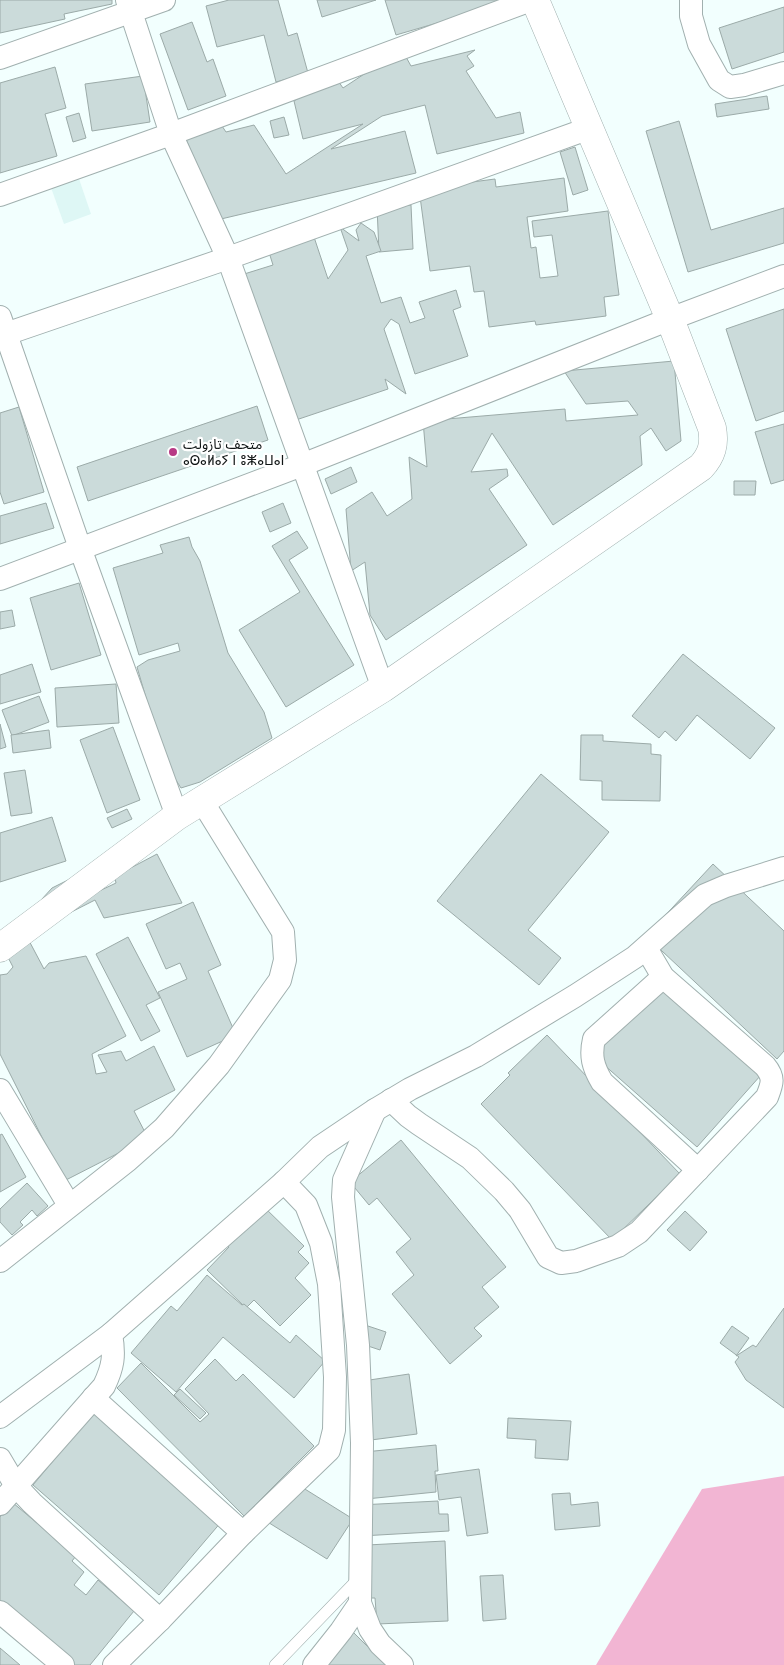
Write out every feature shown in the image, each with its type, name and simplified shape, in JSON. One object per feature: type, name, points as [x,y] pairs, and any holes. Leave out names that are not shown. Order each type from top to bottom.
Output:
[{"type":"street","points":[[0,58],[129,6],[164,0]]},
{"type":"street","points":[[0,196],[533,0],[590,128],[670,319],[712,428],[714,438],[708,459],[701,467],[382,688],[177,816],[0,948]]},
{"type":"street","points":[[691,0],[691,16],[699,44],[719,80],[730,86],[737,86],[784,73]]},
{"type":"street","points":[[129,6],[171,134],[228,258],[382,688]]},
{"type":"street","points":[[177,816],[2,329],[228,258],[590,128]]},
{"type":"street","points":[[0,579],[302,465],[670,319],[784,276]]},
{"type":"street","points":[[0,1261],[128,1160],[164,1128],[219,1065],[280,980],[286,960],[282,932],[202,801]]},
{"type":"street","points":[[0,1418],[111,1334],[284,1182],[320,1147],[383,1105],[410,1089],[476,1056],[635,957],[705,895],[726,886],[784,868]]},
{"type":"street","points":[[383,1105],[413,1120],[470,1158],[504,1190],[520,1210],[548,1257],[561,1263],[576,1261],[618,1246],[639,1232],[698,1170],[767,1097],[772,1084],[771,1074],[766,1066],[663,977],[646,948]]},
{"type":"street","points":[[663,977],[594,1039],[591,1051],[592,1058],[596,1073],[602,1082],[698,1170]]},
{"type":"street","points":[[0,1090],[69,1206]]},
{"type":"street","points":[[383,1105],[344,1180],[343,1197],[358,1345],[362,1443],[360,1603],[370,1629],[380,1644],[402,1665]]},
{"type":"street","points":[[114,1665],[243,1533],[328,1450],[334,1430],[335,1377],[329,1294],[322,1243],[306,1205],[284,1182]]},
{"type":"street","points":[[0,1504],[104,1386],[111,1371],[114,1351],[111,1334]]},
{"type":"street","points":[[94,1398],[243,1533]]},
{"type":"street","points":[[0,1459],[16,1486],[32,1503],[160,1620]]},
{"type":"street","points":[[314,1665],[360,1603]]},
{"type":"street","points":[[0,1612],[63,1665]]},
{"type":"lane","points":[[275,1665],[361,1576]]},
{"type":"shaded area","points":[[77,173],[91,214],[64,224],[49,182]]},
{"type":"shaded area","points":[[784,1476],[784,1665],[596,1665],[702,1489]]},
{"type":"building","points":[[0,0],[112,0],[112,4],[64,14],[65,19],[0,33]]},
{"type":"building","points":[[229,0],[278,0],[288,36],[297,33],[308,73],[276,82],[264,35],[217,47],[206,6]]},
{"type":"building","points":[[317,0],[376,0],[322,17]]},
{"type":"building","points":[[385,0],[516,0],[396,35]]},
{"type":"building","points":[[784,7],[784,52],[732,69],[719,28]]},
{"type":"building","points":[[192,22],[207,62],[213,59],[226,96],[188,110],[160,34]]},
{"type":"building","points":[[475,50],[467,56],[474,66],[466,71],[496,118],[520,112],[524,133],[437,154],[425,105],[382,116],[331,149],[405,131],[416,173],[221,219],[184,135],[222,126],[226,132],[254,125],[286,174],[363,124],[303,139],[294,101],[334,75],[343,88],[381,63],[406,57],[411,66]]},
{"type":"building","points":[[55,67],[66,108],[45,114],[57,156],[0,173],[0,83]]},
{"type":"building","points":[[143,76],[150,122],[92,131],[85,84]]},
{"type":"building","points":[[767,96],[769,109],[717,117],[715,104]]},
{"type":"building","points":[[79,113],[86,138],[73,142],[66,117]]},
{"type":"building","points":[[284,117],[289,135],[274,138],[270,121]]},
{"type":"building","points":[[679,121],[711,230],[784,208],[784,243],[688,272],[646,131]]},
{"type":"building","points":[[575,147],[588,190],[573,195],[560,152]]},
{"type":"building","points":[[564,178],[568,211],[527,217],[531,248],[536,247],[540,278],[558,276],[552,235],[534,237],[532,221],[608,211],[619,295],[604,297],[606,316],[536,325],[535,321],[489,327],[484,291],[474,292],[470,266],[430,271],[419,189],[495,179],[496,187]]},
{"type":"building","points":[[411,205],[413,249],[379,252],[377,207]]},
{"type":"building","points":[[361,223],[374,232],[381,251],[366,256],[381,303],[401,297],[410,323],[425,318],[419,302],[456,290],[461,307],[453,310],[468,356],[415,374],[399,324],[391,319],[384,329],[406,394],[385,379],[388,389],[290,422],[241,275],[273,265],[267,246],[312,231],[328,279],[348,250],[340,227],[359,241],[356,230]]},
{"type":"building","points":[[784,309],[784,411],[756,421],[726,329]]},
{"type":"building","points":[[674,361],[681,441],[666,451],[651,428],[640,436],[642,465],[553,525],[492,433],[471,472],[507,469],[508,476],[489,489],[527,545],[386,640],[370,615],[365,562],[351,571],[346,509],[372,492],[387,516],[412,499],[409,457],[427,467],[423,421],[565,409],[566,421],[638,415],[628,401],[586,404],[564,371]]},
{"type":"building","points":[[257,406],[268,440],[88,501],[77,467]]},
{"type":"building","points":[[19,407],[44,492],[4,504],[0,492],[0,413]]},
{"type":"building","points":[[784,424],[784,480],[771,484],[755,432]]},
{"type":"building","points":[[351,467],[357,482],[331,494],[325,479]]},
{"type":"building","points":[[734,481],[756,481],[755,495],[734,495]]},
{"type":"building","points":[[46,503],[54,528],[0,544],[0,516]]},
{"type":"building","points":[[283,503],[291,523],[270,532],[262,512]]},
{"type":"building","points":[[297,531],[308,548],[289,560],[354,665],[286,707],[239,630],[300,592],[272,546]]},
{"type":"building","points":[[189,537],[200,561],[228,653],[264,712],[272,738],[200,782],[181,788],[165,763],[137,667],[148,660],[180,651],[178,643],[139,655],[113,568],[163,553],[160,545]]},
{"type":"building","points":[[79,583],[101,655],[51,670],[30,598]]},
{"type":"building","points":[[12,610],[15,626],[0,629],[0,612]]},
{"type":"building","points":[[683,654],[775,728],[750,759],[697,715],[676,741],[665,731],[659,738],[632,716]]},
{"type":"building","points":[[32,664],[41,692],[0,704],[0,675]]},
{"type":"building","points":[[116,684],[119,723],[57,727],[55,688]]},
{"type":"building","points":[[39,696],[49,722],[12,736],[2,710]]},
{"type":"building","points":[[0,724],[6,747],[0,749]]},
{"type":"building","points":[[113,727],[140,800],[107,813],[80,740]]},
{"type":"building","points":[[49,730],[51,748],[13,753],[11,735]]},
{"type":"building","points":[[581,735],[603,735],[603,741],[651,744],[651,754],[661,755],[660,801],[602,800],[602,781],[580,780]]},
{"type":"building","points":[[25,770],[32,813],[11,816],[4,773]]},
{"type":"building","points":[[541,774],[609,832],[528,930],[561,958],[539,985],[437,901]]},
{"type":"building","points":[[127,809],[132,819],[112,828],[107,818]]},
{"type":"building","points":[[52,817],[66,861],[0,882],[0,833]]},
{"type":"building","points":[[157,854],[182,903],[104,918],[95,900],[26,935],[44,969],[49,963],[86,956],[126,1036],[92,1054],[96,1074],[107,1072],[98,1055],[121,1051],[126,1061],[154,1046],[175,1090],[134,1111],[148,1138],[64,1181],[0,1054],[0,975],[7,974],[13,967],[1,944],[52,888],[84,872],[95,893],[116,883],[111,860],[123,872]]},
{"type":"building","points":[[713,864],[784,931],[784,1051],[777,1059],[646,936]]},
{"type":"building","points":[[193,902],[221,965],[208,971],[236,1035],[187,1057],[158,992],[187,979],[180,963],[166,969],[146,924]]},
{"type":"building","points":[[128,937],[160,998],[146,1005],[160,1031],[141,1041],[96,954]]},
{"type":"building","points":[[652,979],[761,1075],[697,1147],[594,1056]]},
{"type":"building","points":[[547,1035],[680,1174],[612,1240],[481,1104],[510,1075],[508,1073]]},
{"type":"building","points":[[2,1134],[26,1177],[0,1192],[0,1135]]},
{"type":"building","points":[[401,1140],[506,1267],[482,1287],[499,1307],[474,1328],[482,1336],[450,1364],[392,1294],[414,1275],[396,1252],[411,1239],[377,1198],[369,1205],[350,1182]]},
{"type":"building","points":[[27,1183],[48,1206],[37,1216],[32,1210],[20,1222],[23,1225],[12,1235],[0,1222],[0,1209]]},
{"type":"building","points":[[263,1206],[304,1246],[298,1252],[309,1263],[295,1278],[311,1295],[280,1326],[254,1300],[246,1308],[207,1270],[229,1247],[226,1244]]},
{"type":"building","points":[[685,1211],[707,1232],[690,1251],[667,1230]]},
{"type":"building","points":[[207,1275],[290,1343],[296,1335],[325,1361],[294,1398],[223,1337],[176,1392],[131,1353],[171,1306],[177,1311]]},
{"type":"building","points":[[784,1308],[784,1408],[746,1380],[735,1362],[739,1357],[737,1355],[753,1345],[756,1347]]},
{"type":"building","points":[[362,1324],[386,1332],[380,1350],[356,1342]]},
{"type":"building","points":[[732,1326],[749,1338],[737,1355],[720,1343]]},
{"type":"building","points":[[215,1359],[236,1381],[243,1374],[314,1446],[244,1516],[117,1388],[141,1363],[200,1422],[209,1414],[185,1389]]},
{"type":"building","points":[[409,1374],[417,1434],[371,1440],[363,1381]]},
{"type":"building","points":[[180,1389],[206,1413],[200,1419],[174,1395]]},
{"type":"building","points":[[91,1407],[222,1521],[159,1595],[33,1485],[63,1449]]},
{"type":"building","points":[[508,1418],[571,1421],[568,1460],[535,1458],[536,1440],[507,1438]]},
{"type":"building","points":[[436,1445],[438,1471],[435,1471],[436,1492],[356,1500],[364,1452]]},
{"type":"building","points":[[479,1469],[488,1533],[467,1536],[461,1497],[439,1500],[436,1475]]},
{"type":"building","points":[[292,1481],[353,1519],[327,1559],[266,1521]]},
{"type":"building","points":[[570,1493],[571,1505],[598,1502],[600,1526],[555,1530],[552,1494]]},
{"type":"building","points":[[438,1501],[439,1514],[448,1514],[449,1531],[361,1536],[359,1505]]},
{"type":"building","points":[[12,1502],[76,1556],[72,1561],[84,1572],[74,1585],[86,1595],[98,1580],[134,1611],[90,1665],[61,1665],[0,1614],[0,1517]]},
{"type":"building","points":[[445,1541],[448,1621],[377,1624],[375,1598],[369,1598],[367,1545]]},
{"type":"building","points":[[503,1575],[506,1619],[483,1621],[480,1576]]},
{"type":"building","points":[[348,1627],[386,1665],[312,1665]]},
{"type":"building","points":[[0,1648],[20,1665],[0,1665]]},
{"type":"place","name":"متحف تازولت ⴰⵙⴰⵍⴰⵢ ⵏ ⵓⵥⴰⵡⴰⵏ","points":[[173,452]]}]
